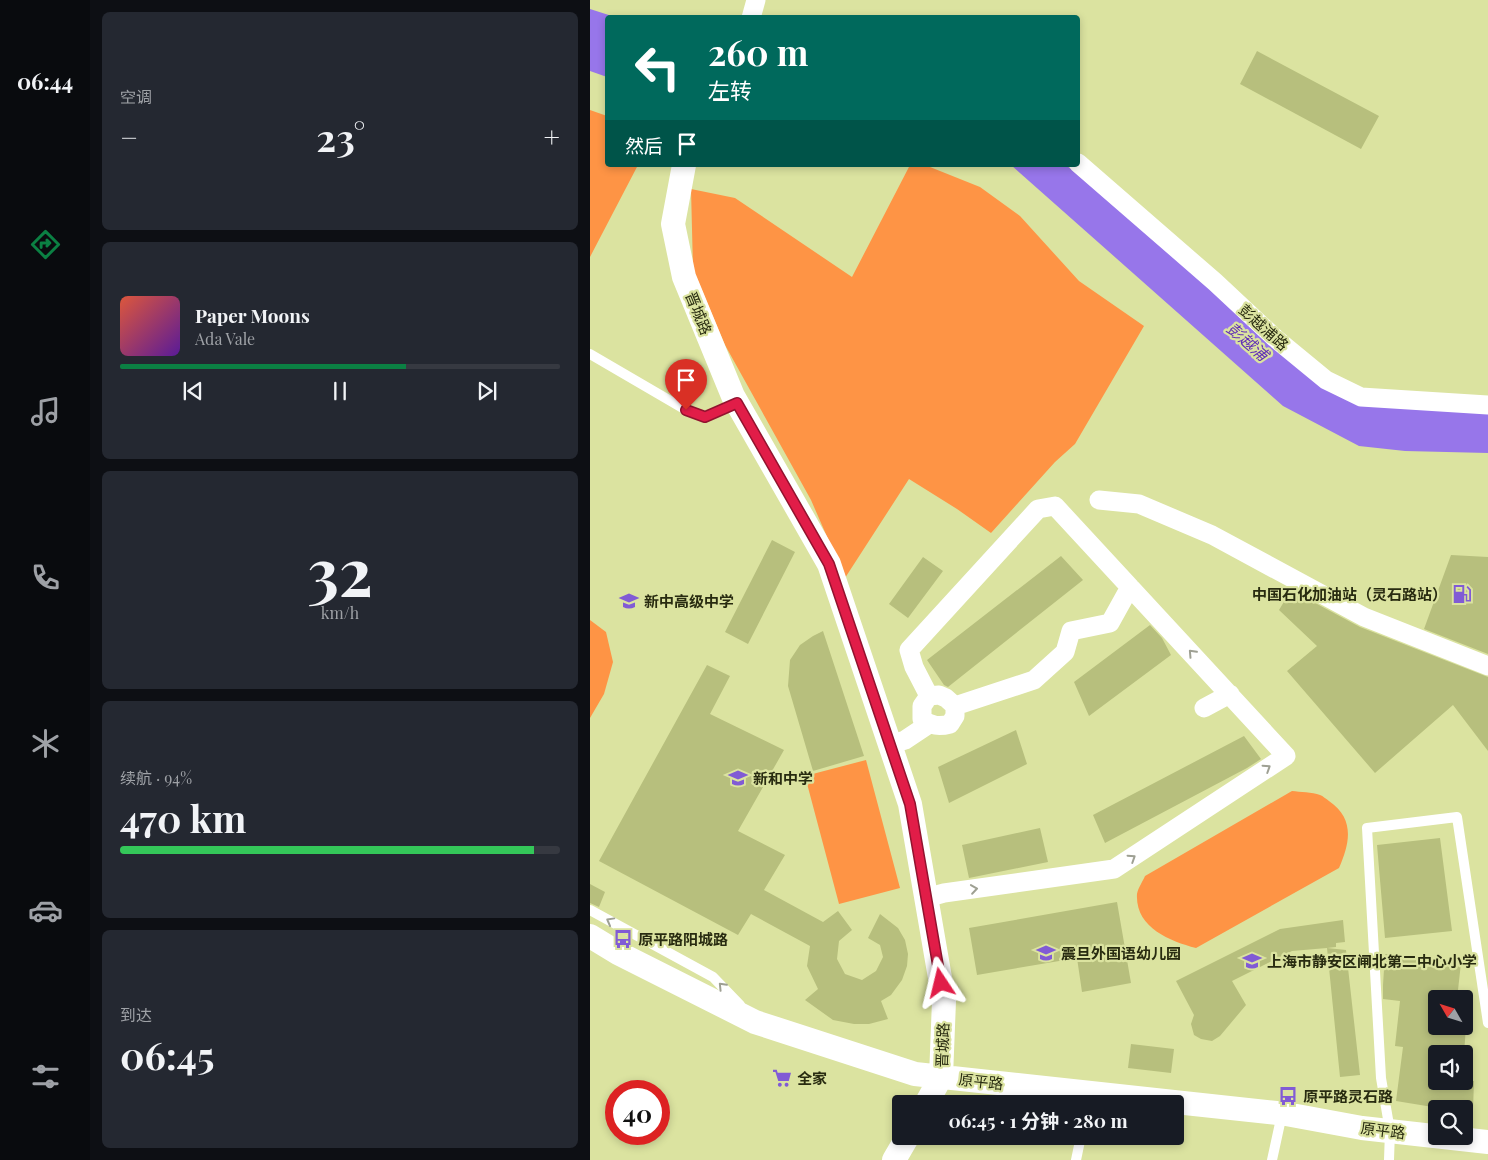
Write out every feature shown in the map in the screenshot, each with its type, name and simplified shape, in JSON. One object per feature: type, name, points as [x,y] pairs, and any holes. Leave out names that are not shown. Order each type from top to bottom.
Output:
[{"type":"street","points":[[752,15],[756,0]]},
{"type":"street","name":"彭越浦路","points":[[1080,165],[1208,276],[1275,338],[1326,380],[1361,397],[1488,405]]},
{"type":"street","name":"晋城路","points":[[684,167],[673,224],[684,277],[737,403],[829,564],[910,804],[944,1000],[941,1077],[931,1095]]},
{"type":"street","points":[[1099,500],[1139,504],[1212,535],[1364,617],[1488,666]]},
{"type":"street","points":[[926,898],[1058,870],[1114,869],[1286,756],[1056,506],[1038,509],[909,650],[914,667],[929,696]]},
{"type":"street","points":[[955,706],[1034,680],[1065,652],[1071,631],[1110,622],[1130,587]]},
{"type":"street","points":[[1204,708],[1230,694]]},
{"type":"street","points":[[939,695],[955,706],[955,716],[950,724],[939,727],[922,719],[922,706],[929,696],[939,695]]},
{"type":"street","points":[[890,745],[905,740],[930,724]]},
{"type":"street","name":"原平路","points":[[590,936],[618,953],[755,1022],[915,1074],[1067,1095]]},
{"type":"street","name":"原平路","points":[[1184,1106],[1282,1114],[1362,1128],[1488,1142]]},
{"type":"street","points":[[894,1160],[903,1145]]},
{"type":"lane","points":[[590,354],[686,410],[705,417],[737,403]]},
{"type":"lane","points":[[1389,1160],[1390,1131],[1381,1078],[1367,828],[1457,817],[1488,1023]]},
{"type":"lane","points":[[590,910],[713,977],[755,1022]]},
{"type":"lane","points":[[1272,1160],[1282,1114]]},
{"type":"lane","points":[[1076,1160],[1079,1145]]},
{"type":"shaded area","points":[[590,110],[605,115],[605,167],[637,167],[590,257]]},
{"type":"shaded area","points":[[909,167],[930,167],[980,187],[1020,216],[1079,281],[1144,326],[1075,444],[1055,462],[991,533],[909,479],[845,578],[811,500],[725,345],[693,269],[691,189],[735,198],[852,277]]},
{"type":"shaded area","points":[[590,620],[606,632],[613,662],[604,694],[590,718]]},
{"type":"shaded area","points":[[866,760],[900,888],[839,904],[805,776]]},
{"type":"shaded area","points":[[1292,791],[1321,795],[1337,808],[1343,816],[1348,832],[1348,841],[1339,868],[1196,948],[1165,937],[1148,924],[1138,906],[1137,894],[1145,876]]},
{"type":"water","points":[[590,9],[609,15],[605,15],[605,76],[590,71]]},
{"type":"water","name":"彭越浦","points":[[1013,167],[1068,167],[1326,380],[1361,397],[1488,405],[1488,453],[1405,451],[1359,446],[1283,406]]},
{"type":"building","points":[[1257,51],[1379,116],[1361,149],[1240,84]]},
{"type":"building","points":[[772,540],[795,552],[748,644],[725,632]]},
{"type":"building","name":"中国石化加油站（灵石路站）","points":[[1451,555],[1488,557],[1488,654],[1424,629]]},
{"type":"building","points":[[1061,556],[1083,580],[948,687],[944,685],[927,660]]},
{"type":"building","points":[[923,557],[943,571],[908,618],[889,604]]},
{"type":"building","points":[[1291,590],[1360,627],[1488,677],[1488,751],[1453,705],[1375,773],[1287,671],[1317,646],[1279,610]]},
{"type":"building","points":[[1150,625],[1162,638],[1171,655],[1089,716],[1074,682]]},
{"type":"building","points":[[823,631],[864,756],[813,771],[788,686],[790,660],[800,645]]},
{"type":"building","points":[[707,665],[730,676],[710,714],[784,750],[738,831],[785,855],[764,890],[823,922],[838,911],[852,930],[839,941],[837,959],[845,974],[862,980],[876,971],[883,957],[880,945],[868,938],[880,914],[898,928],[905,940],[908,954],[907,966],[902,980],[891,995],[881,1001],[888,1019],[869,1024],[854,1024],[833,1020],[805,1000],[818,989],[807,966],[810,946],[751,914],[738,935],[599,861]]},
{"type":"building","points":[[1016,730],[1027,764],[949,803],[938,767]]},
{"type":"building","points":[[1244,736],[1261,759],[1105,843],[1093,815]]},
{"type":"building","points":[[1040,828],[1048,862],[969,878],[962,845]]},
{"type":"building","points":[[1440,838],[1452,931],[1385,938],[1377,845]]},
{"type":"building","points":[[590,884],[605,892],[599,907],[590,903]]},
{"type":"building","points":[[1117,902],[1131,983],[1082,992],[1077,958],[977,975],[969,928]]},
{"type":"building","points":[[1343,920],[1345,942],[1336,943],[1336,947],[1292,951],[1232,981],[1246,1005],[1220,1036],[1212,1041],[1201,1039],[1194,1035],[1191,1024],[1194,1015],[1176,981],[1280,929]]},
{"type":"building","points":[[1327,948],[1346,950],[1360,1075],[1340,1077]]},
{"type":"building","points":[[1385,954],[1461,963],[1458,990],[1428,990],[1428,1035],[1465,1035],[1465,1045],[1428,1045],[1428,1090],[1473,1090],[1474,1081],[1473,1109],[1473,1100],[1428,1100],[1428,1106],[1396,1101],[1403,1047],[1395,1046],[1400,1001],[1383,999]]},
{"type":"building","points":[[1131,1044],[1174,1049],[1171,1073],[1128,1068]]},
{"type":"place","name":"中国石化加油站（灵石路站）","points":[[1462,594]]},
{"type":"place","name":"新中高级中学","points":[[629,601]]},
{"type":"place","name":"新和中学","points":[[738,778]]},
{"type":"place","name":"原平路阳城路","points":[[623,939]]},
{"type":"place","name":"震旦外国语幼儿园","points":[[1046,953]]},
{"type":"place","name":"上海市静安区闸北第二中心小学","points":[[1252,961]]},
{"type":"place","name":"全家","points":[[782,1078]]},
{"type":"place","name":"原平路灵石路","points":[[1288,1096]]},
{"type":"route","points":[[686,410],[705,417],[737,403],[829,564],[910,804],[941,983]]}]
